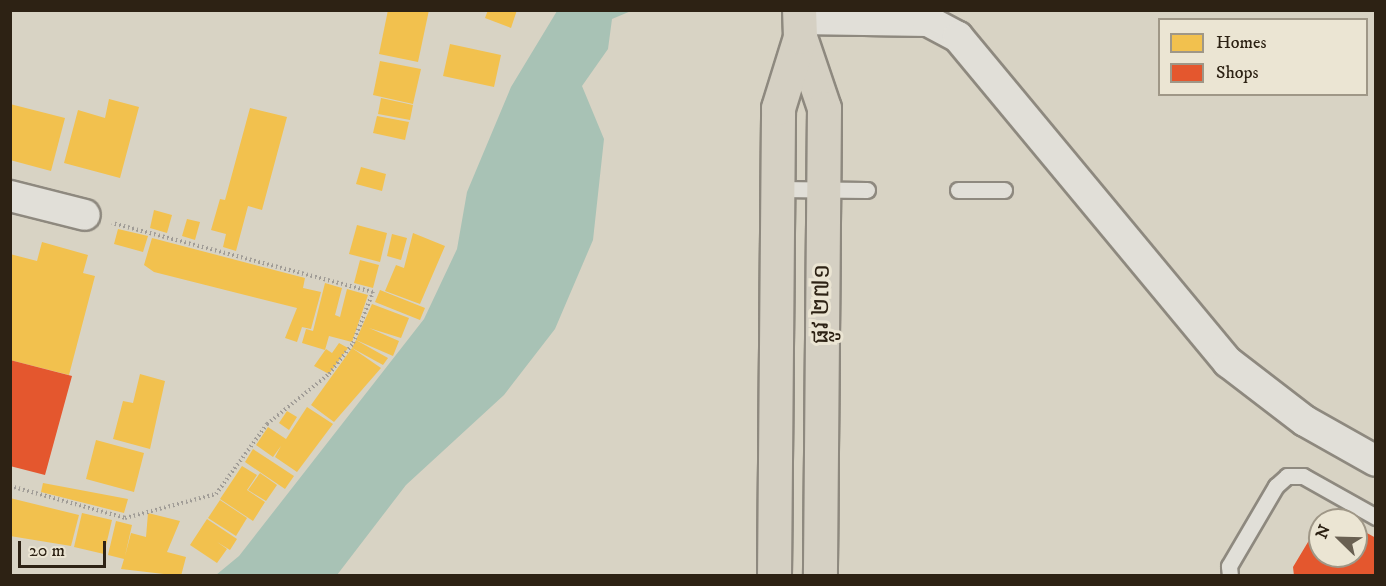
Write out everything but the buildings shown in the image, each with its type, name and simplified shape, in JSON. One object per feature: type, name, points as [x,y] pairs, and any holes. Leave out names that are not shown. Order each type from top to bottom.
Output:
[{"type":"main road","name":"ផ្លូវ ២៧១","points":[[799,22],[824,108],[820,576]]},
{"type":"main road","name":"ផ្លូវ ២៧១","points":[[774,576],[778,108],[799,22]]},
{"type":"street","points":[[799,22],[928,21],[958,37],[1228,362],[1305,421],[1376,461]]},
{"type":"street","points":[[10,196],[85,216]]},
{"type":"lane","points":[[777,189],[867,190]]},
{"type":"lane","points":[[958,190],[1005,190]]},
{"type":"lane","points":[[1230,576],[1235,556],[1276,486],[1287,476],[1303,476],[1376,517]]},
{"type":"path","points":[[10,486],[125,518],[216,494],[267,424],[329,374],[353,343],[373,292],[85,216]]},
{"type":"shaded area","points":[[557,11],[631,11],[612,19],[608,49],[582,86],[604,139],[593,240],[555,329],[504,395],[406,485],[337,575],[216,575],[239,556],[424,319],[457,249],[467,192],[511,87]]}]
